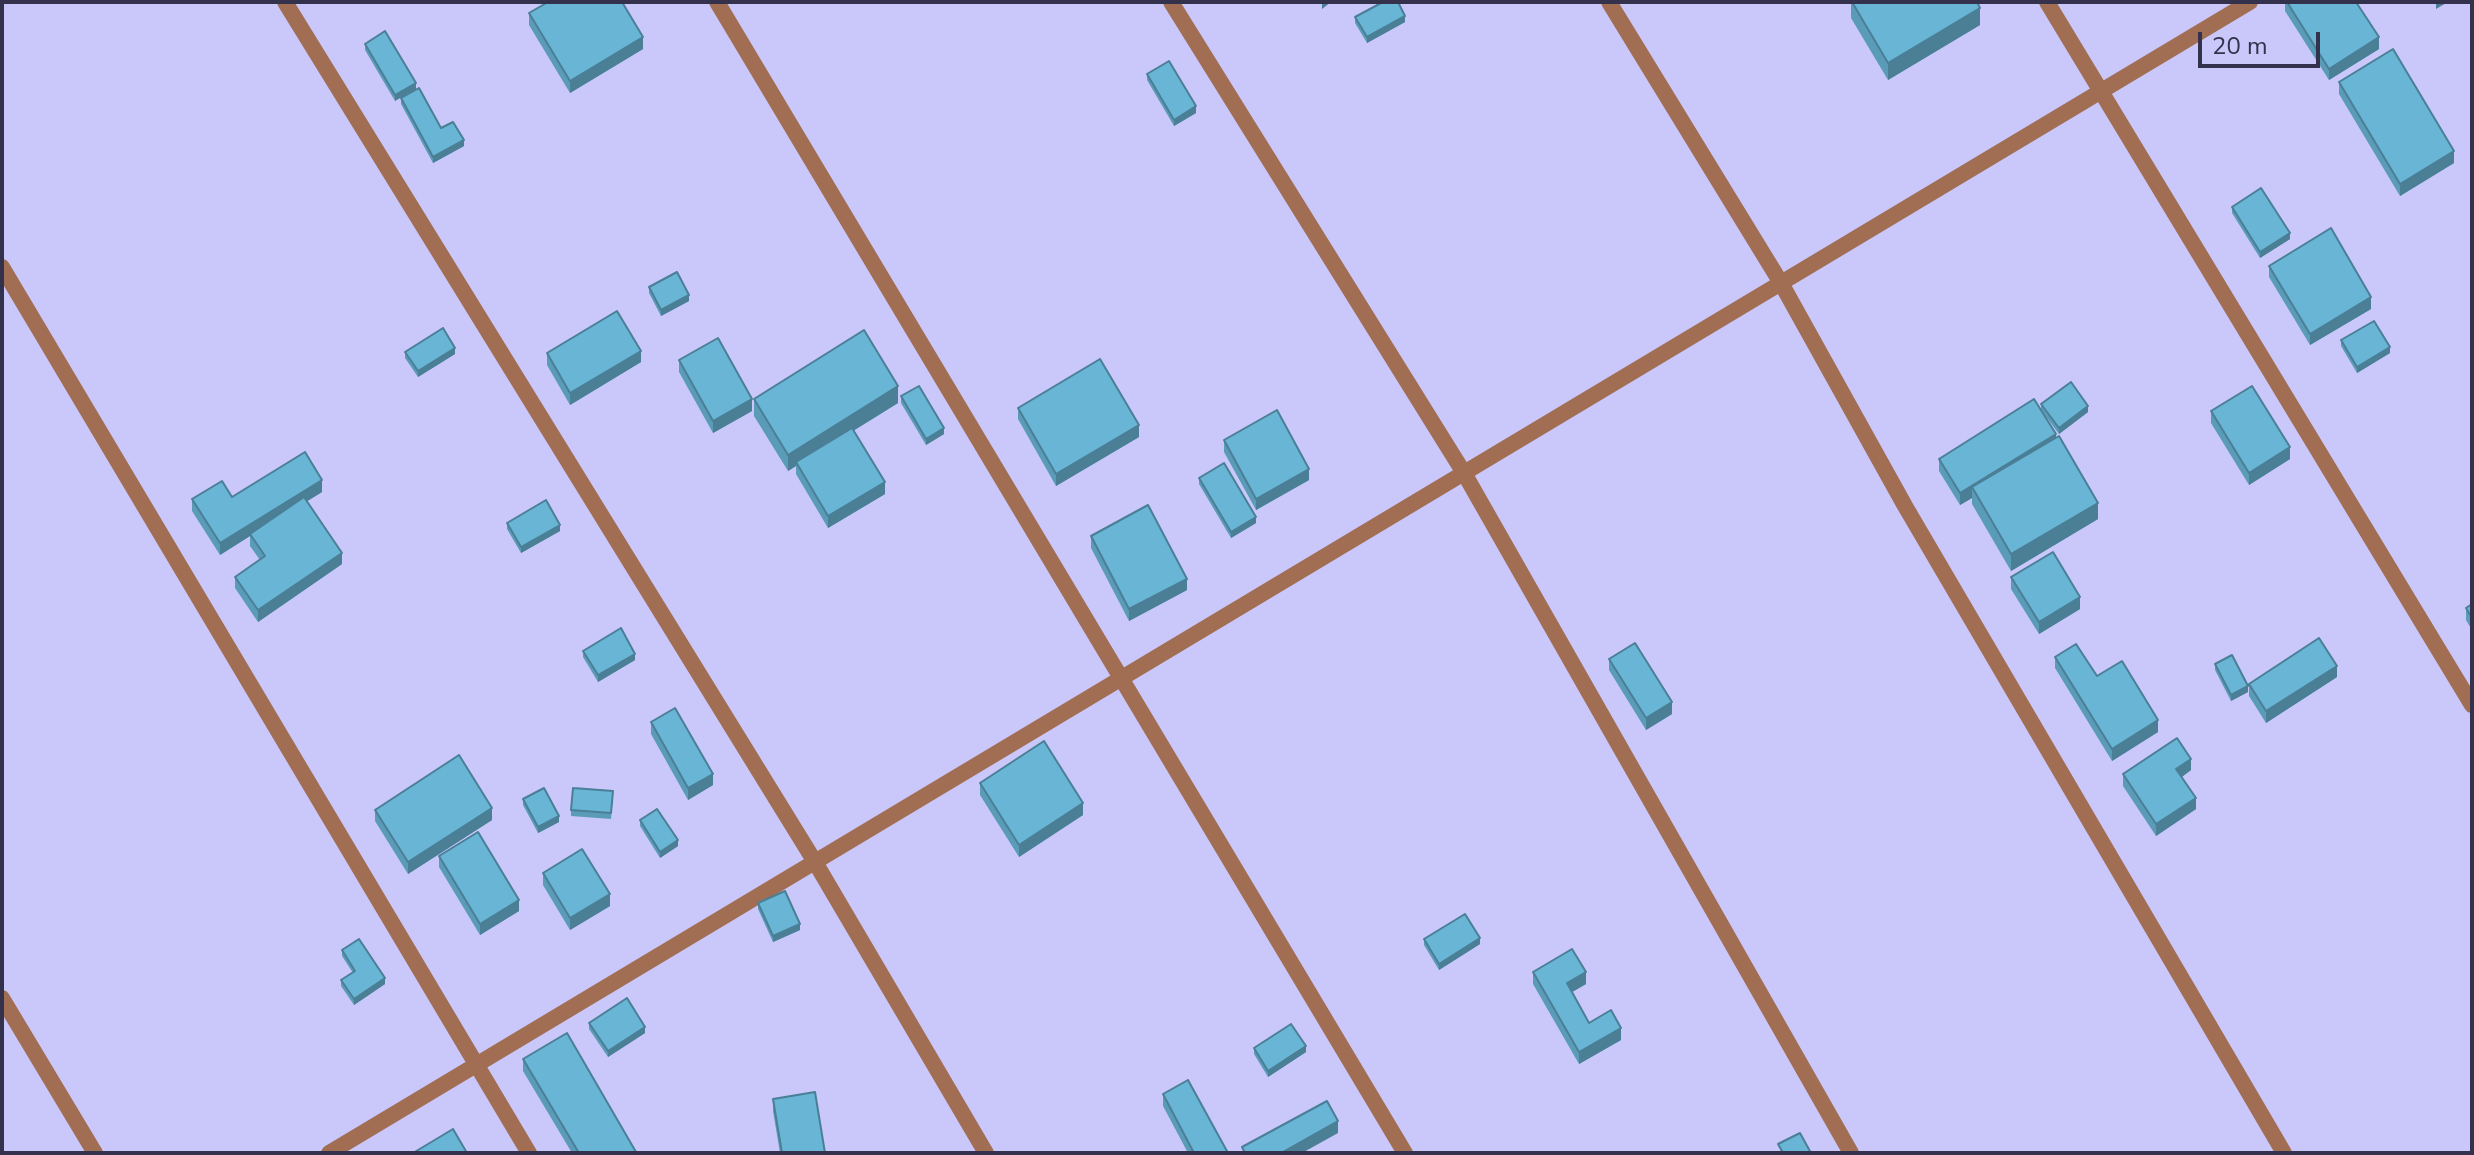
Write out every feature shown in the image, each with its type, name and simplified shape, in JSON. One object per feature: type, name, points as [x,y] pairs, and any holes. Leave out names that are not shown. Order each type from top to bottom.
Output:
[{"type":"street","points":[[285,2],[815,862],[986,1153]]},
{"type":"street","points":[[717,2],[1405,1153]]},
{"type":"street","points":[[1171,2],[1464,473],[1851,1153]]},
{"type":"street","points":[[1609,2],[1781,283],[1905,506],[2284,1153]]},
{"type":"street","points":[[2047,2],[2472,705]]},
{"type":"street","points":[[329,1153],[2250,2]]},
{"type":"street","points":[[2,267],[529,1153]]},
{"type":"street","points":[[2,998],[95,1153]]},
{"type":"building","points":[[548,2],[622,2],[643,37],[570,81],[529,13]]},
{"type":"building","points":[[1383,2],[1398,2],[1405,16],[1367,37],[1355,17]]},
{"type":"building","points":[[1852,2],[1977,2],[1980,8],[1888,63]]},
{"type":"building","points":[[2287,2],[2356,2],[2379,37],[2329,69]]},
{"type":"building","points":[[385,31],[416,83],[395,95],[365,44]]},
{"type":"building","points":[[2393,49],[2454,151],[2400,184],[2339,82]]},
{"type":"building","points":[[1169,61],[1196,106],[1174,120],[1147,74]]},
{"type":"building","points":[[419,88],[441,128],[453,122],[464,140],[433,157],[401,98]]},
{"type":"building","points":[[2261,188],[2290,233],[2260,252],[2232,207]]},
{"type":"building","points":[[2331,228],[2371,297],[2310,334],[2269,266]]},
{"type":"building","points":[[677,272],[689,295],[661,310],[649,287]]},
{"type":"building","points":[[617,311],[641,351],[570,393],[547,353]]},
{"type":"building","points":[[2374,321],[2390,347],[2357,367],[2341,340]]},
{"type":"building","points":[[443,328],[455,348],[418,371],[405,352]]},
{"type":"building","points":[[864,330],[898,386],[788,455],[754,399]]},
{"type":"building","points":[[718,338],[752,399],[713,421],[679,360]]},
{"type":"building","points":[[1100,359],[1139,425],[1056,474],[1018,408]]},
{"type":"building","points":[[2071,382],[2088,406],[2059,428],[2041,404]]},
{"type":"building","points":[[919,386],[944,428],[926,439],[901,396]]},
{"type":"building","points":[[2252,386],[2290,447],[2249,473],[2211,411]]},
{"type":"building","points":[[2034,399],[2056,434],[1960,493],[1939,459]]},
{"type":"building","points":[[1277,410],[1309,469],[1256,499],[1224,440]]},
{"type":"building","points":[[852,428],[885,482],[828,516],[796,462]]},
{"type":"building","points":[[2059,436],[2098,503],[2011,554],[1972,487]]},
{"type":"building","points":[[305,452],[322,480],[220,543],[192,499],[222,481],[232,497]]},
{"type":"building","points":[[1224,463],[1256,517],[1231,532],[1199,478]]},
{"type":"building","points":[[304,497],[342,553],[258,610],[235,577],[265,556],[250,534]]},
{"type":"building","points":[[546,500],[560,525],[521,547],[507,523]]},
{"type":"building","points":[[1148,505],[1187,579],[1129,609],[1091,536]]},
{"type":"building","points":[[2053,552],[2080,597],[2039,622],[2011,577]]},
{"type":"building","points":[[2472,604],[2472,618],[2466,608]]},
{"type":"building","points":[[621,628],[635,654],[598,675],[583,651]]},
{"type":"building","points":[[2319,638],[2337,666],[2266,711],[2249,684]]},
{"type":"building","points":[[1635,643],[1672,702],[1646,718],[1609,659]]},
{"type":"building","points":[[2076,644],[2097,676],[2122,661],[2158,720],[2112,749],[2055,657]]},
{"type":"building","points":[[2232,655],[2248,686],[2231,695],[2215,664]]},
{"type":"building","points":[[675,708],[713,774],[688,788],[651,722]]},
{"type":"building","points":[[2177,738],[2191,759],[2176,769],[2196,798],[2156,824],[2123,774]]},
{"type":"building","points":[[1044,741],[1083,803],[1019,845],[980,783]]},
{"type":"building","points":[[459,755],[492,808],[408,862],[375,810]]},
{"type":"building","points":[[544,788],[559,816],[538,827],[523,799]]},
{"type":"building","points":[[573,788],[613,791],[611,813],[571,810]]},
{"type":"building","points":[[657,809],[678,840],[660,852],[640,820]]},
{"type":"building","points":[[478,832],[519,900],[480,924],[439,856]]},
{"type":"building","points":[[582,849],[610,894],[570,918],[543,873]]},
{"type":"building","points":[[785,891],[800,924],[773,936],[758,903]]},
{"type":"building","points":[[1465,914],[1480,938],[1439,964],[1424,939]]},
{"type":"building","points":[[359,939],[385,978],[354,999],[341,980],[355,971],[342,950]]},
{"type":"building","points":[[1572,949],[1586,972],[1567,983],[1589,1023],[1611,1010],[1621,1028],[1579,1052],[1533,972]]},
{"type":"building","points":[[627,998],[645,1027],[608,1051],[589,1023]]},
{"type":"building","points":[[1291,1024],[1306,1046],[1268,1071],[1254,1048]]},
{"type":"building","points":[[567,1033],[635,1153],[579,1153],[523,1059]]},
{"type":"building","points":[[1188,1080],[1228,1153],[1194,1153],[1163,1094]]},
{"type":"building","points":[[815,1092],[825,1153],[782,1153],[773,1099]]},
{"type":"building","points":[[1327,1101],[1338,1121],[1281,1153],[1245,1153],[1242,1147]]},
{"type":"building","points":[[453,1129],[467,1153],[413,1153]]},
{"type":"building","points":[[1800,1133],[1811,1153],[1783,1153],[1778,1144]]}]
